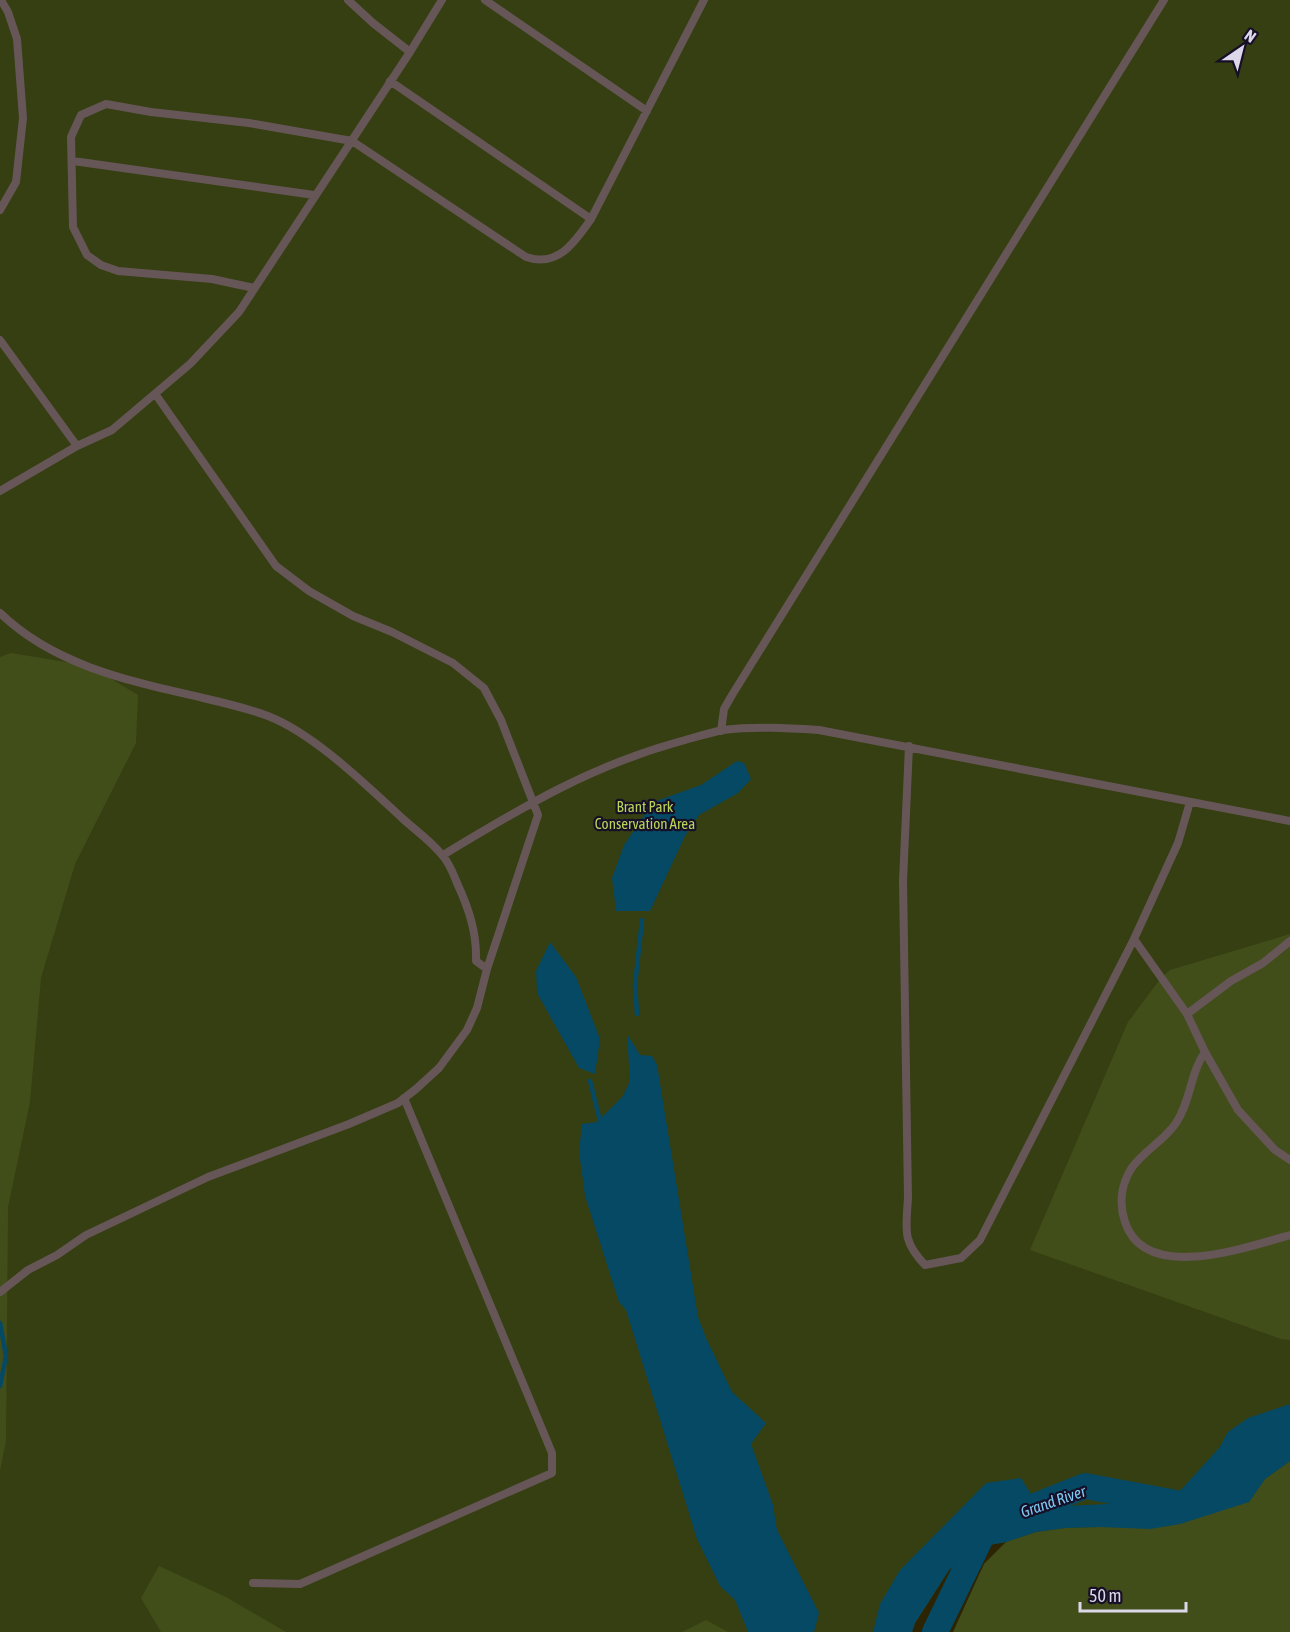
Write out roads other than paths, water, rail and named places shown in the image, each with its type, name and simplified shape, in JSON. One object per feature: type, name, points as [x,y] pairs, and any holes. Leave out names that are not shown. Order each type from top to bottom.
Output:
[{"type":"lane","points":[[0,210],[16,182],[23,118],[17,39],[2,0]]},
{"type":"lane","points":[[348,0],[410,52]]},
{"type":"lane","points":[[0,491],[77,446],[112,430],[190,364],[239,312],[442,0]]},
{"type":"lane","points":[[485,0],[647,111]]},
{"type":"lane","points":[[254,288],[212,279],[118,271],[101,265],[87,255],[73,227],[71,137],[76,123],[87,112],[106,104],[151,112],[249,123],[352,141],[526,257],[544,261],[555,257],[575,242],[591,219],[704,0]]},
{"type":"lane","points":[[722,731],[724,709],[732,695],[1164,0]]},
{"type":"lane","points":[[390,81],[591,219]]},
{"type":"lane","points":[[73,161],[314,195]]},
{"type":"lane","points":[[0,340],[77,446]]},
{"type":"lane","points":[[0,1292],[28,1270],[57,1256],[86,1235],[208,1177],[398,1103],[439,1068],[467,1030],[477,1008],[487,969],[538,815],[501,720],[484,688],[453,663],[392,632],[353,616],[317,596],[276,566],[156,395]]},
{"type":"lane","points":[[0,613],[44,648],[71,661],[152,686],[244,707],[294,728],[357,778],[443,855],[473,925],[477,945],[476,961],[487,969]]},
{"type":"lane","points":[[443,855],[533,800],[615,762],[656,748],[722,731],[766,727],[819,730],[909,746],[1290,821]]},
{"type":"lane","points":[[909,746],[903,881],[908,1198],[906,1226],[908,1244],[925,1265],[961,1258],[980,1240],[1134,939],[1178,843],[1190,802]]},
{"type":"lane","points":[[1134,939],[1187,1014],[1205,1052],[1238,1110],[1275,1150],[1290,1160]]},
{"type":"lane","points":[[1187,1014],[1231,981],[1263,963],[1290,941]]},
{"type":"lane","points":[[1205,1052],[1197,1063],[1184,1109],[1176,1124],[1131,1170],[1121,1192],[1122,1212],[1128,1231],[1139,1245],[1153,1252],[1179,1258],[1236,1252],[1290,1235]]},
{"type":"lane","points":[[253,1583],[300,1584],[552,1473],[552,1453],[404,1098]]},
{"type":"water","points":[[737,761],[744,763],[751,779],[738,793],[699,815],[685,836],[650,911],[616,911],[612,878],[624,845],[647,811],[659,800],[701,785]]},
{"type":"water","points":[[550,942],[576,977],[600,1039],[595,1074],[579,1068],[537,993],[536,971]]},
{"type":"water","points":[[627,1034],[640,1055],[652,1056],[657,1065],[698,1317],[732,1392],[766,1423],[751,1444],[773,1505],[777,1530],[819,1613],[814,1632],[748,1632],[735,1600],[720,1586],[697,1539],[626,1310],[619,1302],[585,1196],[579,1152],[582,1124],[597,1122],[623,1096],[630,1081]]},
{"type":"water","points":[[1290,1404],[1290,1461],[1265,1479],[1249,1502],[1180,1524],[1150,1529],[1065,1528],[1036,1532],[1006,1542],[972,1548],[949,1570],[915,1623],[912,1632],[873,1632],[880,1604],[900,1570],[986,1483],[1021,1478],[1039,1507],[1153,1502],[1178,1493],[1219,1448],[1228,1432],[1248,1418]]},
{"type":"waterway","points":[[637,1014],[635,985],[642,920]]},
{"type":"waterway","points":[[590,1081],[600,1121]]},
{"type":"waterway","points":[[0,1323],[6,1356],[0,1386]]},
{"type":"waterway","name":"Grand River","points":[[935,1632],[987,1525],[1085,1486],[1192,1506]]},
{"type":"park label","name":"Brant Park Conservation Area","points":[[645,816]]}]
